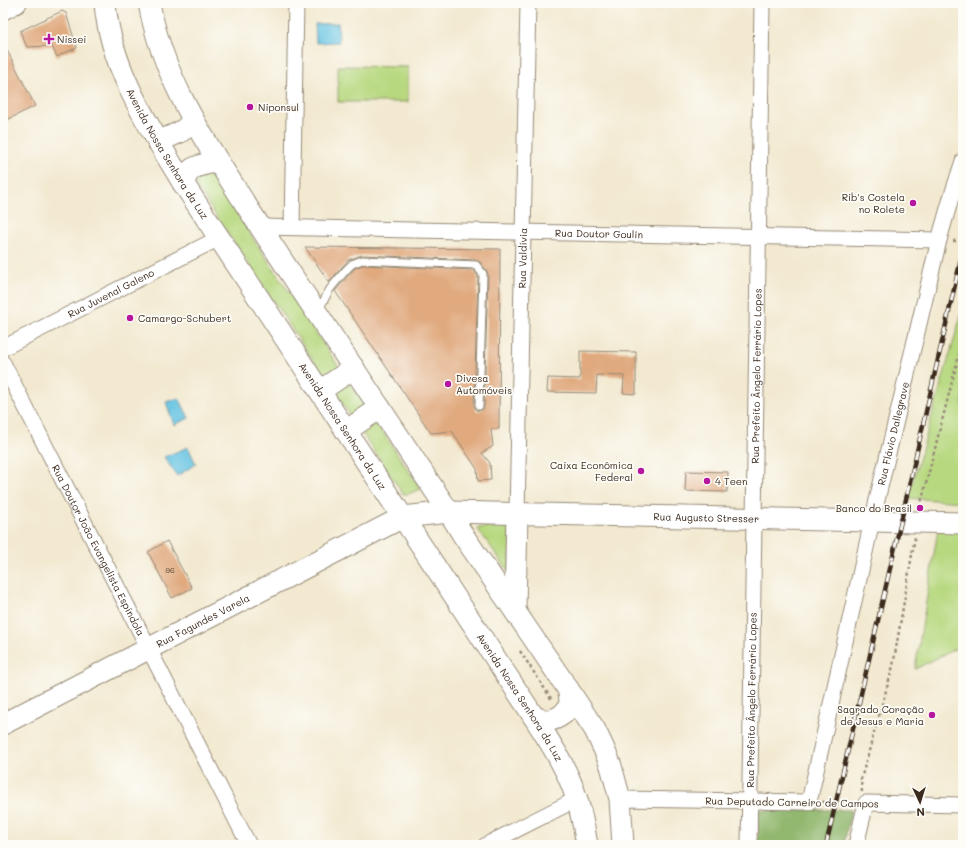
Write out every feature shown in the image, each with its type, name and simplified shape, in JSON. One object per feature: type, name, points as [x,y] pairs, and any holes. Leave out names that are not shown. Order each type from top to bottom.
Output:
[{"type":"main road","points":[[149,3],[165,61],[183,101],[218,162],[463,535],[595,730],[613,772],[620,799],[624,845]]},
{"type":"main road","name":"Avenida Nossa Senhora da Luz","points":[[102,4],[122,71],[131,93],[158,142],[183,183],[550,743],[573,787],[587,845]]},
{"type":"main road","points":[[158,142],[180,132],[193,120]]},
{"type":"main road","points":[[183,183],[190,171],[195,168],[205,164],[218,162]]},
{"type":"main road","points":[[320,391],[354,368]]},
{"type":"main road","points":[[346,431],[380,408]]},
{"type":"main road","name":"Rua Augusto Stresser","points":[[403,517],[449,512],[963,523]]},
{"type":"main road","points":[[515,611],[517,513]]},
{"type":"main road","name":"Rua Fagundes Varela","points":[[3,724],[403,517]]},
{"type":"main road","points":[[534,717],[544,720],[554,719],[562,715],[567,710],[570,702],[568,689]]},
{"type":"street","points":[[3,10],[17,3]]},
{"type":"street","points":[[292,227],[296,3]]},
{"type":"street","name":"Rua Valdívia","points":[[517,513],[528,3]]},
{"type":"street","name":"Rua Prefeito Ângelo Ferrário Lopes","points":[[749,845],[762,3]]},
{"type":"street","name":"Rua Flávio Dallegrave","points":[[809,802],[872,520],[939,240],[963,161]]},
{"type":"street","name":"Rua Doutor Goulin","points":[[260,227],[939,240]]},
{"type":"street","name":"Rua Juvenal Galeno","points":[[3,348],[219,238]]},
{"type":"street","name":"Rua Doutor João Evangelista Espíndola","points":[[3,363],[249,845]]},
{"type":"street","points":[[486,845],[577,799]]},
{"type":"street","name":"Rua Deputado Carneiro de Campos","points":[[620,799],[809,802]]},
{"type":"street","points":[[856,845],[866,803]]},
{"type":"street","name":"Rua Deputado Carneiro de Campos","points":[[866,803],[963,805]]},
{"type":"lane","points":[[317,313],[330,289],[345,271],[352,264],[362,260],[476,265],[483,274],[479,406]]},
{"type":"path","points":[[920,508],[963,339]]},
{"type":"path","points":[[866,803],[861,791],[861,779],[894,666],[915,535]]},
{"type":"path","name":"Rua Deputado Carneiro de Campos","points":[[809,802],[866,803]]},
{"type":"green space","points":[[338,66],[408,67],[408,102],[338,102]]},
{"type":"green space","points":[[210,174],[421,489],[408,494],[403,494],[194,183]]},
{"type":"green space","points":[[963,311],[963,502],[908,498],[962,312]]},
{"type":"green space","points":[[510,525],[510,573],[477,528]]},
{"type":"green space","points":[[938,529],[963,531],[963,645],[915,669]]},
{"type":"green space","points":[[758,810],[851,810],[844,845],[758,845]]},
{"type":"water","points":[[338,23],[339,42],[316,43],[315,24]]},
{"type":"water","points":[[179,398],[189,418],[174,425],[166,402]]},
{"type":"water","points":[[188,447],[196,464],[177,476],[164,457]]},
{"type":"building","name":"Nissei","points":[[62,11],[66,13],[77,48],[57,57],[52,46],[27,47],[20,31]]},
{"type":"building","points":[[3,42],[35,106],[3,122]]},
{"type":"building","name":"Divesa Automóveis","points":[[305,247],[500,249],[499,429],[491,429],[493,446],[482,453],[490,463],[491,480],[478,481],[477,469],[452,431],[431,433],[335,291],[355,268],[363,265],[473,270],[478,276],[474,406],[476,410],[479,411],[483,409],[484,406],[488,274],[480,262],[476,260],[362,255],[348,260],[329,282]]},
{"type":"building","points":[[580,351],[636,352],[636,394],[623,393],[624,376],[597,375],[596,393],[547,392],[548,378],[580,379]]},
{"type":"building","name":"4 Teen","points":[[686,471],[728,472],[727,492],[685,491]]},
{"type":"building","points":[[167,541],[192,588],[172,598],[148,552]]},
{"type":"railway","points":[[826,845],[963,250]]},
{"type":"place","name":"Nissei","points":[[49,39]]},
{"type":"place","name":"Niponsul","points":[[250,107]]},
{"type":"place","name":"Rib's Costela no Rolete","points":[[913,203]]},
{"type":"place","name":"Camargo-Schubert","points":[[130,318]]},
{"type":"place","name":"Divesa Automóveis","points":[[448,384]]},
{"type":"place","name":"Caixa Econômica Federal","points":[[641,471]]},
{"type":"place","name":"4 Teen","points":[[707,481]]},
{"type":"place","name":"Banco do Brasil","points":[[920,508]]},
{"type":"place","name":"Sagrado Coração de Jesus e Maria","points":[[932,715]]}]
